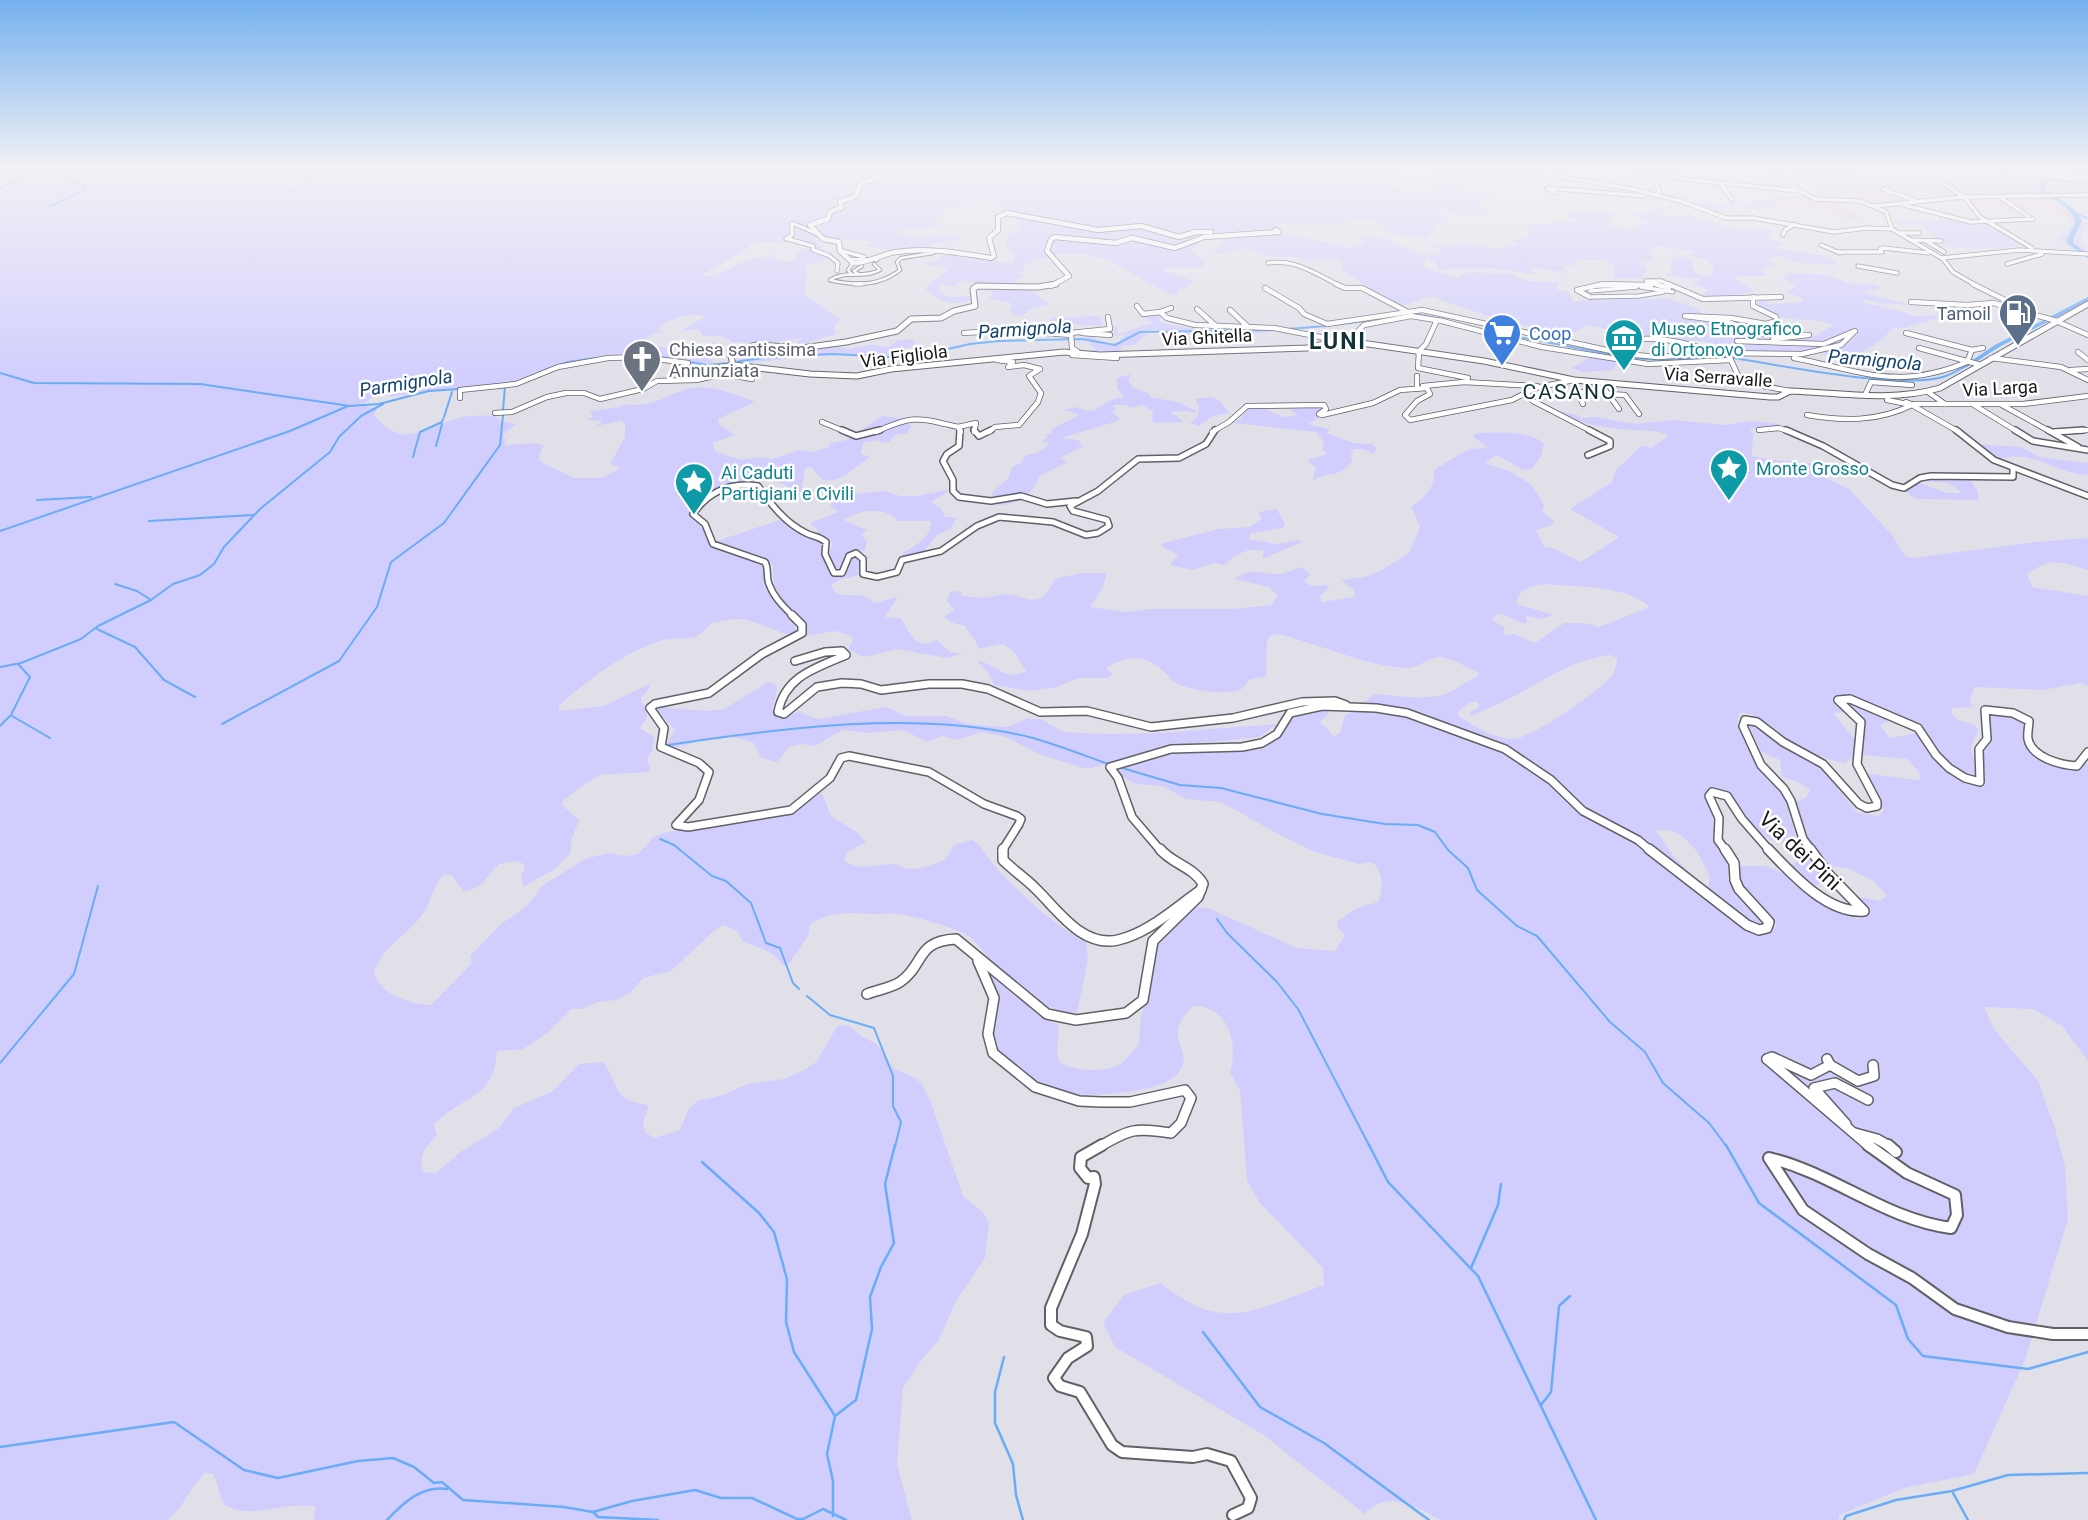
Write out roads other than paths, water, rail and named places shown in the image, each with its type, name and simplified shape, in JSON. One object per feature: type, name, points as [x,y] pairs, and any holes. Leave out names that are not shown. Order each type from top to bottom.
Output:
[{"type":"street","points":[[790,240],[813,246],[813,250],[828,255],[838,264],[837,271]]},
{"type":"street","points":[[825,240],[839,242],[839,250],[852,261],[863,264],[874,265],[891,253],[933,253]]},
{"type":"street","points":[[852,261],[874,265],[880,270],[878,273],[839,274],[830,281],[860,284],[886,278],[900,270],[897,262],[900,259],[941,250],[991,258],[994,256],[990,240]]},
{"type":"street","points":[[734,363],[730,352],[748,346],[802,348],[897,331],[911,318],[941,318],[975,306],[973,289],[977,286],[1030,288],[1061,282],[1069,276],[1047,251],[1051,240]]},
{"type":"street","points":[[1085,240],[1116,243],[1126,240]]},
{"type":"street","points":[[1141,240],[1175,247],[1195,240]]},
{"type":"street","points":[[1909,240],[1941,241]]},
{"type":"street","points":[[1909,240],[1941,258],[1953,272],[1964,279],[2036,316]]},
{"type":"street","points":[[1925,240],[1944,252]]},
{"type":"street","points":[[2018,240],[2035,250]]},
{"type":"street","points":[[1821,245],[1845,256],[1862,255],[1859,251],[1882,252],[1880,249],[1884,248],[1929,253]]},
{"type":"street","points":[[839,250],[863,264]]},
{"type":"street","points":[[1941,258],[2035,250],[2065,253]]},
{"type":"street","points":[[2007,264],[2033,259],[2035,255],[2088,254]]},
{"type":"street","points":[[852,261],[848,271],[857,274]]},
{"type":"street","points":[[1268,263],[1281,261],[1298,265],[1345,288],[1362,288],[1406,311]]},
{"type":"street","points":[[857,274],[863,264]]},
{"type":"street","points":[[857,274],[863,264]]},
{"type":"street","points":[[1858,266],[1897,273]]},
{"type":"street","points":[[1669,288],[1612,284],[1577,290],[1592,294],[1639,296],[1673,292],[1669,288],[1646,281],[1662,281],[1703,299],[1781,297]]},
{"type":"street","points":[[1592,294],[1639,287],[1663,292]]},
{"type":"street","points":[[1265,288],[1299,308],[1304,314],[1327,324],[1406,311],[1429,312],[1632,355],[1658,358],[1721,354]]},
{"type":"street","points":[[1348,341],[1365,324],[1402,316],[1437,320],[1542,347],[1648,364],[1798,355],[1835,347],[1856,331],[1843,334],[1837,340],[1824,344],[1740,343],[1737,341],[1809,335],[1762,334],[1724,321],[1685,316],[1731,318],[1766,324],[1777,321],[1776,317],[1753,306],[1753,297]]},
{"type":"street","points":[[1911,302],[1967,305],[1984,302],[2056,321],[2088,335]]},
{"type":"street","points":[[1887,397],[1940,388],[2088,304]]},
{"type":"street","points":[[1137,306],[1143,314],[1171,308]]},
{"type":"street","points":[[1197,309],[1216,326]]},
{"type":"street","points":[[1230,310],[1247,327]]},
{"type":"street","points":[[2020,312],[2027,311]]},
{"type":"street","points":[[1160,312],[1162,317],[1177,322],[1276,329],[1317,334],[1336,340]]},
{"type":"street","points":[[2022,322],[2036,316]]},
{"type":"street","points":[[1071,337],[1079,330],[1110,329],[1108,317]]},
{"type":"street","points":[[1358,319],[1365,324]]},
{"type":"street","points":[[1437,320],[1426,344],[1419,351],[1419,368],[1471,379],[1472,383]]},
{"type":"street","points":[[964,333],[1007,330],[1071,337],[1110,335]]},
{"type":"street","points":[[1906,333],[1972,350],[1983,348]]},
{"type":"street","points":[[1071,337],[1074,353],[1088,358],[1117,358]]},
{"type":"street","points":[[1632,355],[1627,341],[1640,338],[1686,343],[1730,358],[1741,382],[1790,391]]},
{"type":"street","name":"Via Ghitella","points":[[1074,353],[1100,355],[1307,348],[1324,346],[1336,340],[1419,351]]},
{"type":"street","points":[[1919,348],[1981,365]]},
{"type":"street","points":[[1776,355],[1816,361],[1845,371],[1902,377],[1936,374],[1967,362],[1972,350]]},
{"type":"street","name":"Via Serravalle","points":[[1419,351],[1601,384],[1770,397],[1778,397],[1790,391],[1887,397]]},
{"type":"street","points":[[2078,352],[2088,360]]},
{"type":"street","name":"Via Figliola","points":[[734,363],[848,376],[891,369],[1074,353]]},
{"type":"street","points":[[460,398],[460,390],[516,384],[558,366],[616,357],[651,357],[707,367],[734,363]]},
{"type":"street","points":[[1991,358],[2070,370],[2088,369]]},
{"type":"street","points":[[822,422],[856,436],[874,433],[901,420],[916,417],[958,427],[976,423],[974,432],[979,436],[995,427],[1019,425],[1041,393],[1029,376],[1041,370],[1024,365],[1009,367],[1013,362],[997,360]]},
{"type":"street","points":[[495,412],[512,412],[547,397],[566,393],[588,394],[600,400],[613,398],[657,381],[696,380],[724,374],[752,379],[731,371],[703,373],[675,368],[702,369],[734,363]]},
{"type":"street","points":[[2070,370],[2088,380]]},
{"type":"street","points":[[1417,376],[1418,387]]},
{"type":"street","points":[[1418,387],[1431,392],[1405,415],[1408,420],[1512,400],[1544,386],[1574,380]]},
{"type":"street","points":[[1862,395],[1871,382],[1912,385]]},
{"type":"street","points":[[1201,890],[1139,931],[1120,939],[1098,939],[1079,931],[1067,922],[1037,890],[1003,860],[1001,853],[1021,819],[1017,816],[984,804],[929,772],[849,756],[841,758],[830,778],[791,810],[681,827],[676,825],[678,820],[692,811],[699,802],[709,772],[699,763],[661,747],[664,728],[650,708],[655,704],[703,695],[723,685],[768,651],[800,635],[802,625],[778,602],[768,582],[768,566],[765,562],[713,544],[705,524],[694,514],[702,500],[718,490],[742,484],[758,486],[778,513],[806,533],[823,538],[825,554],[834,573],[842,573],[849,556],[856,553],[863,559],[863,574],[877,577],[897,572],[902,560],[941,551],[978,526],[999,517],[1059,523],[1086,535],[1107,527],[1109,522],[1105,519],[1070,508],[1098,491],[1138,459],[1179,458],[1200,448],[1206,444],[1212,432],[1248,406],[1324,405],[1326,409],[1318,414],[1322,415],[1353,409],[1400,390],[1418,387],[1472,383],[1544,386]]},
{"type":"street","points":[[1583,404],[1578,393],[1601,384],[1619,410]]},
{"type":"street","points":[[1928,392],[1945,405]]},
{"type":"street","points":[[1528,393],[1528,397],[1533,401],[1610,441],[1610,446],[1588,455]]},
{"type":"street","points":[[1608,394],[1625,395],[1639,414]]},
{"type":"street","name":"Via Larga","points":[[1910,404],[2001,405],[2088,396]]},
{"type":"street","points":[[1887,397],[1910,404],[1966,436],[1994,460],[2088,496]]},
{"type":"street","points":[[1807,415],[1839,419],[1877,417],[1900,412],[1910,404]]},
{"type":"street","points":[[1974,405],[2033,441],[2088,450]]},
{"type":"street","points":[[2001,405],[2080,448]]},
{"type":"street","points":[[958,427],[961,432],[959,446],[947,454],[943,461],[953,480],[953,491],[958,498],[991,501],[1020,496],[1047,505],[1084,499]]},
{"type":"street","points":[[1759,430],[1784,429],[1822,446],[1892,485],[1904,488],[1931,475],[2013,477],[2013,469]]},
{"type":"street","points":[[2053,432],[2088,430]]},
{"type":"street","points":[[796,661],[825,652],[842,651],[846,655],[805,672],[788,684],[778,703],[778,712],[784,714],[817,687],[842,683],[861,684],[881,690],[929,684],[962,684],[988,690],[1040,712],[1087,711],[1151,727],[1233,718],[1302,702],[1335,701],[1349,707]]},
{"type":"street","name":"Via dei Pini","points":[[1349,707],[1407,713],[1505,749],[1551,780],[1583,811],[1638,840],[1675,872],[1751,928],[1762,930],[1769,926],[1768,920],[1738,889],[1734,863],[1718,840],[1719,818],[1709,794],[1720,792],[1729,797],[1742,819],[1760,840],[1820,897],[1838,909],[1852,913],[1864,911],[1828,874],[1802,839],[1791,801],[1784,789],[1761,765],[1753,748],[1742,723],[1748,719],[1823,764],[1859,803],[1867,808],[1877,806],[1877,802],[1857,764],[1862,726],[1860,720],[1840,704],[1838,700],[1842,698],[1918,728],[1936,755],[1963,778],[1975,782],[1980,782],[1982,774],[1977,754],[1980,744],[1987,739],[1984,710],[2013,713],[2029,721],[2028,735],[2031,745],[2056,763],[2077,766],[2088,752]]},
{"type":"street","points":[[867,994],[900,982],[927,949],[938,940],[956,939],[1047,1014],[1076,1020],[1126,1013],[1143,1000],[1153,941],[1198,897],[1203,884],[1200,877],[1167,858],[1132,817],[1121,785],[1110,767],[1157,751],[1241,746],[1269,741],[1280,733],[1290,713],[1322,706],[1349,707]]},
{"type":"street","points":[[976,957],[994,998],[988,1034],[993,1053],[1034,1087],[1079,1101],[1130,1102],[1185,1090],[1191,1098],[1181,1123],[1171,1133],[1143,1128],[1125,1132],[1081,1157],[1080,1168],[1088,1178],[1094,1177],[1095,1184],[1082,1234],[1051,1308],[1051,1325],[1060,1331],[1086,1337],[1087,1346],[1069,1358],[1054,1378],[1060,1386],[1080,1392],[1112,1445],[1122,1452],[1193,1457],[1220,1455],[1231,1461],[1251,1498],[1248,1508],[1233,1515]]},
{"type":"street","points":[[1873,1065],[1874,1076],[1858,1081],[1828,1062],[1811,1075],[1772,1056],[1767,1059],[1851,1130],[1906,1172],[1940,1184],[1955,1195],[1957,1215],[1951,1228],[1932,1227],[1846,1191],[1785,1161],[1769,1158],[1803,1210],[1868,1254],[1912,1278],[1955,1309],[2008,1327],[2053,1334],[2088,1334]]},
{"type":"street","points":[[1868,1100],[1833,1081],[1826,1080],[1814,1087],[1815,1093],[1835,1108],[1851,1130],[1890,1145],[1896,1152]]},
{"type":"waterway","points":[[2070,240],[2071,244],[2088,256]]},
{"type":"waterway","points":[[1971,363],[1997,346],[2088,299]]},
{"type":"waterway","points":[[1412,313],[1441,319]]},
{"type":"waterway","points":[[1333,325],[1365,321]]},
{"type":"waterway","points":[[1287,329],[1327,326]]},
{"type":"waterway","name":"Parmignola","points":[[734,362],[769,357],[832,354],[908,358],[970,344],[999,341],[1082,339],[1115,345],[1140,332],[1268,330]]},
{"type":"waterway","points":[[1497,333],[1630,358],[1662,360],[1727,357]]},
{"type":"waterway","name":"Parmignola","points":[[652,356],[667,358]]},
{"type":"waterway","name":"Parmignola","points":[[545,370],[568,362],[597,358]]},
{"type":"waterway","name":"Parmignola","points":[[1733,358],[1842,375],[1902,380],[1927,380],[1946,376],[1970,364]]},
{"type":"waterway","name":"Parmignola","points":[[690,362],[707,365],[729,363]]},
{"type":"waterway","name":"Parmignola","points":[[0,373],[34,383],[200,384],[350,406],[379,404],[429,391],[459,389]]},
{"type":"waterway","points":[[503,411],[505,386]]},
{"type":"waterway","points":[[444,417],[452,392]]},
{"type":"waterway","points":[[151,600],[173,584],[200,575],[214,564],[224,547],[260,509],[330,452],[339,437],[361,416],[383,404]]},
{"type":"waterway","points":[[0,531],[290,431],[348,406]]},
{"type":"waterway","points":[[222,724],[339,661],[377,607],[391,562],[444,523],[500,445],[503,415]]},
{"type":"waterway","points":[[413,457],[420,432],[442,422],[443,419]]},
{"type":"waterway","points":[[436,446],[442,424]]},
{"type":"waterway","points":[[37,500],[91,497]]},
{"type":"waterway","points":[[149,521],[253,515]]},
{"type":"waterway","points":[[115,584],[137,591],[151,600]]},
{"type":"waterway","points":[[0,667],[21,663],[81,639],[98,626],[151,600]]},
{"type":"waterway","points":[[97,629],[135,647],[164,680],[195,697]]},
{"type":"waterway","points":[[0,726],[11,715],[30,677],[18,664]]},
{"type":"waterway","points":[[12,716],[50,738]]},
{"type":"waterway","points":[[668,745],[850,724],[944,724],[1033,738],[1108,764]]},
{"type":"waterway","points":[[1122,768],[1180,785],[1221,788],[1322,814],[1385,824],[1418,825],[1435,832],[1448,850],[1468,868],[1477,890],[1517,926],[1537,936],[1610,1022],[1645,1052],[1663,1083],[1709,1123],[1727,1147]]},
{"type":"waterway","points":[[660,839],[674,845],[712,876],[726,881],[751,903],[766,943],[780,948],[793,983],[799,989]]},
{"type":"waterway","points":[[0,1063],[74,974],[98,886]]},
{"type":"waterway","points":[[1217,919],[1227,933],[1277,982],[1298,1009],[1370,1147]]},
{"type":"waterway","points":[[807,996],[830,1015],[874,1028],[893,1076],[893,1106],[901,1122],[895,1147]]},
{"type":"waterway","points":[[835,1416],[856,1400],[872,1329],[870,1297],[881,1267],[894,1243],[885,1184],[895,1145]]},
{"type":"waterway","points":[[1369,1145],[1388,1182],[1478,1276],[1596,1520]]},
{"type":"waterway","points":[[1726,1145],[1759,1203],[1896,1305],[1908,1339],[1923,1356],[2028,1369],[2088,1352]]},
{"type":"waterway","points":[[702,1162],[759,1213],[774,1232],[787,1279],[786,1322],[794,1352],[835,1416]]},
{"type":"waterway","points":[[1471,1268],[1498,1205],[1501,1184]]},
{"type":"waterway","points":[[1541,1405],[1551,1392],[1559,1306],[1570,1296]]},
{"type":"waterway","points":[[1203,1332],[1260,1407],[1324,1443],[1429,1520]]},
{"type":"waterway","points":[[1004,1357],[995,1392],[995,1423],[1013,1464],[1016,1495],[1023,1520]]},
{"type":"waterway","points":[[833,1514],[833,1481],[827,1454],[835,1416]]},
{"type":"waterway","points":[[0,1447],[174,1422],[244,1470],[278,1478],[358,1461],[393,1458],[414,1467],[434,1483],[442,1482],[463,1500],[564,1507],[593,1512],[632,1501],[695,1490],[721,1498],[752,1498],[797,1519],[803,1519],[823,1509],[833,1514]]},
{"type":"waterway","points":[[1844,1520],[1846,1516],[1896,1500],[1952,1491],[2008,1475],[2088,1473]]},
{"type":"waterway","points":[[387,1520],[406,1502],[421,1493],[438,1488],[447,1489]]},
{"type":"waterway","points":[[1953,1493],[1968,1520]]},
{"type":"waterway","points":[[594,1513],[598,1517],[658,1520]]},
{"type":"waterway","points":[[833,1514],[846,1520]]},
{"type":"place","name":"Tamoil","points":[[2018,347]]},
{"type":"place","name":"Coop","points":[[1502,367]]},
{"type":"place","name":"Museo Etnografico di Ortonovo","points":[[1624,372]]},
{"type":"place","name":"Chiesa santissima Annunziata","points":[[642,393]]},
{"type":"place","name":"Monte Grosso","points":[[1729,502]]},
{"type":"place","name":"Ai Caduti Partigiani e Civili","points":[[694,516]]},
{"type":"district","name":"LUNI","points":[[1338,341]]},
{"type":"district","name":"CASANO","points":[[1570,392]]}]
